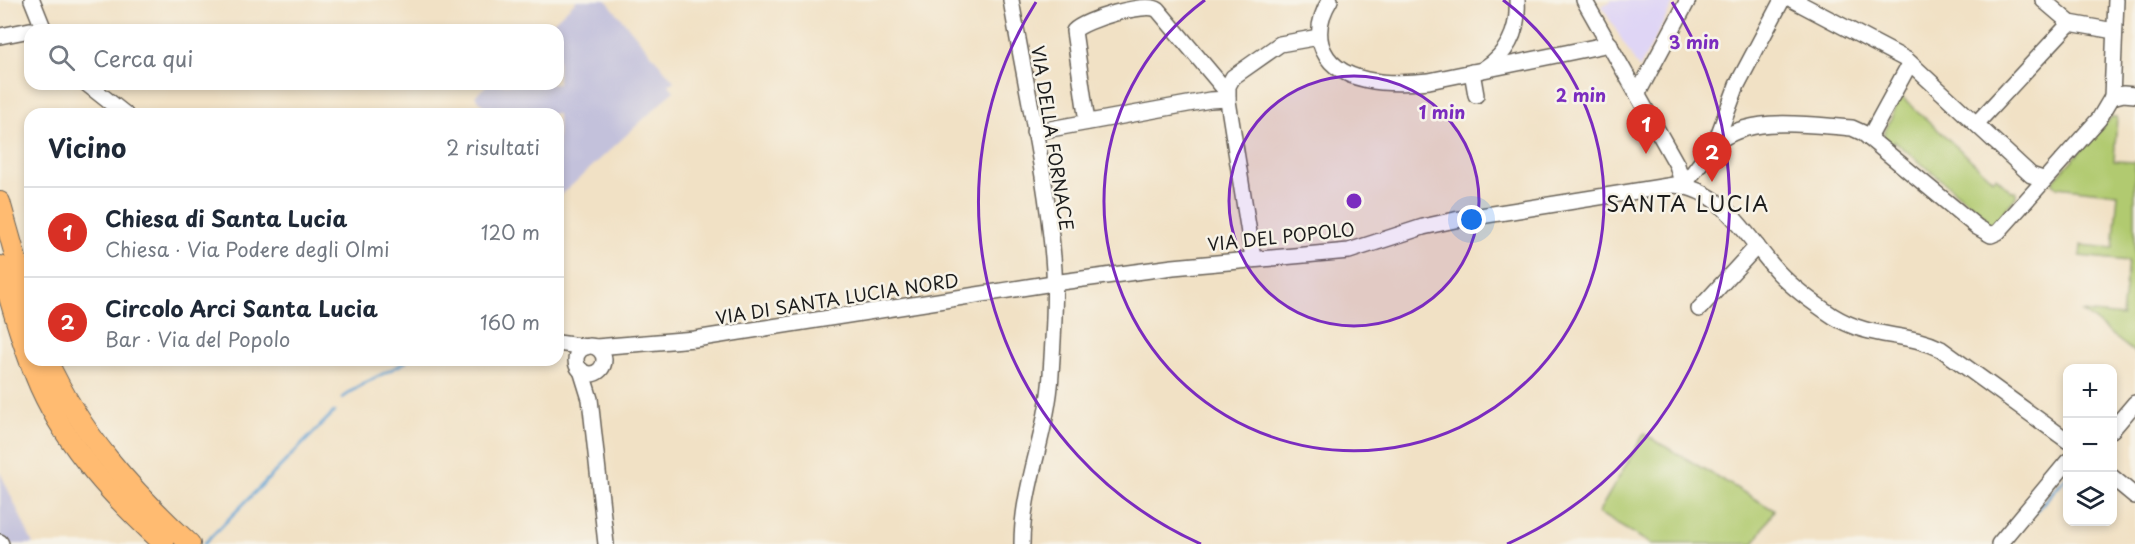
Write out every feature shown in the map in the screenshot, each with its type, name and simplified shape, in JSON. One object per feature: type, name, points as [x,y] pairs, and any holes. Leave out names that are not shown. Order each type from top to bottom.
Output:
[{"type":"main road","points":[[0,202],[24,287]]},
{"type":"main road","points":[[0,266],[24,345]]},
{"type":"main road","points":[[31,366],[61,426],[98,477],[164,544]]},
{"type":"main road","points":[[50,366],[69,403],[94,443],[139,496],[190,544]]},
{"type":"street","points":[[32,0],[36,24]]},
{"type":"street","name":"VIA DELLA FORNACE","points":[[1011,0],[1034,132],[1053,283],[1049,398],[1022,515],[1022,544]]},
{"type":"street","points":[[1330,0],[1322,17],[1319,37],[1325,55],[1335,67],[1368,80],[1419,82],[1610,44]]},
{"type":"street","points":[[1477,71],[1502,54],[1511,39],[1516,27],[1517,0]]},
{"type":"street","points":[[1584,0],[1638,93],[1679,171],[1683,186]]},
{"type":"street","points":[[1638,93],[1688,0]]},
{"type":"street","points":[[1683,186],[1715,144],[1737,85],[1782,0]]},
{"type":"street","points":[[1793,0],[1910,63],[2031,175],[2043,179]]},
{"type":"street","points":[[2043,0],[2070,22],[2114,31]]},
{"type":"street","points":[[1715,144],[1732,132],[1761,125],[1852,128],[1869,138],[1988,235],[1998,232],[2098,119],[2112,97],[2116,0]]},
{"type":"street","points":[[1087,122],[1074,31],[1086,23],[1151,3],[1227,96]]},
{"type":"street","points":[[1976,124],[2070,22]]},
{"type":"street","points":[[0,36],[24,32]]},
{"type":"street","points":[[1253,258],[1227,96],[1233,77],[1280,44],[1319,37]]},
{"type":"street","points":[[1869,138],[1910,63]]},
{"type":"street","points":[[1476,95],[1477,71]]},
{"type":"street","points":[[95,90],[117,108]]},
{"type":"street","points":[[2112,97],[2123,94],[2135,95]]},
{"type":"street","points":[[1034,132],[1227,96]]},
{"type":"street","name":"VIA DEL POPOLO","points":[[1053,283],[1253,258],[1349,251],[1422,227],[1455,220],[1655,187],[1683,186],[1699,191],[1725,208],[1788,282],[1831,314],[1862,331],[1926,342],[1941,349],[2063,438]]},
{"type":"street","points":[[1699,309],[1756,246]]},
{"type":"street","name":"VIA DI SANTA LUCIA NORD","points":[[564,344],[591,347],[625,346],[695,339],[1053,283]]},
{"type":"street","points":[[581,369],[588,373],[600,368],[612,352],[625,346]]},
{"type":"street","points":[[590,399],[600,368],[602,353],[591,347],[580,350],[576,359],[590,399],[606,544]]},
{"type":"street","points":[[2117,424],[2135,403]]},
{"type":"street","points":[[1999,544],[2063,466]]},
{"type":"street","points":[[2117,481],[2135,496]]},
{"type":"shaded area","points":[[577,0],[606,0],[674,81],[669,85],[674,91],[564,192],[564,108],[485,108],[475,96],[482,90],[564,90],[564,24],[551,24]]},
{"type":"shaded area","points":[[1612,0],[1675,0],[1639,69],[1602,6]]},
{"type":"shaded area","points":[[0,472],[33,544],[0,544]]},
{"type":"green space","points":[[1901,96],[1993,180],[1996,177],[2011,191],[2016,191],[2016,197],[1993,225],[1981,221],[1985,216],[1894,141],[1890,146],[1882,138]]},
{"type":"green space","points":[[2112,117],[2117,117],[2114,161],[2135,162],[2135,353],[2083,312],[2122,316],[2128,261],[2080,256],[2081,245],[2113,248],[2118,194],[2057,187],[2052,182]]},
{"type":"green space","points":[[1644,434],[1774,510],[1754,544],[1651,544],[1598,513]]},
{"type":"waterway","points":[[342,398],[361,385],[398,366]]},
{"type":"waterway","points":[[204,544],[334,412]]},
{"type":"waterway","points":[[2033,514],[2063,481]]},
{"type":"place","name":"Chiesa di Santa Lucia","points":[[1646,154]]},
{"type":"place","name":"Circolo Arci Santa Lucia","points":[[1712,182]]},
{"type":"district","name":"SANTA LUCIA","points":[[1688,203]]}]
